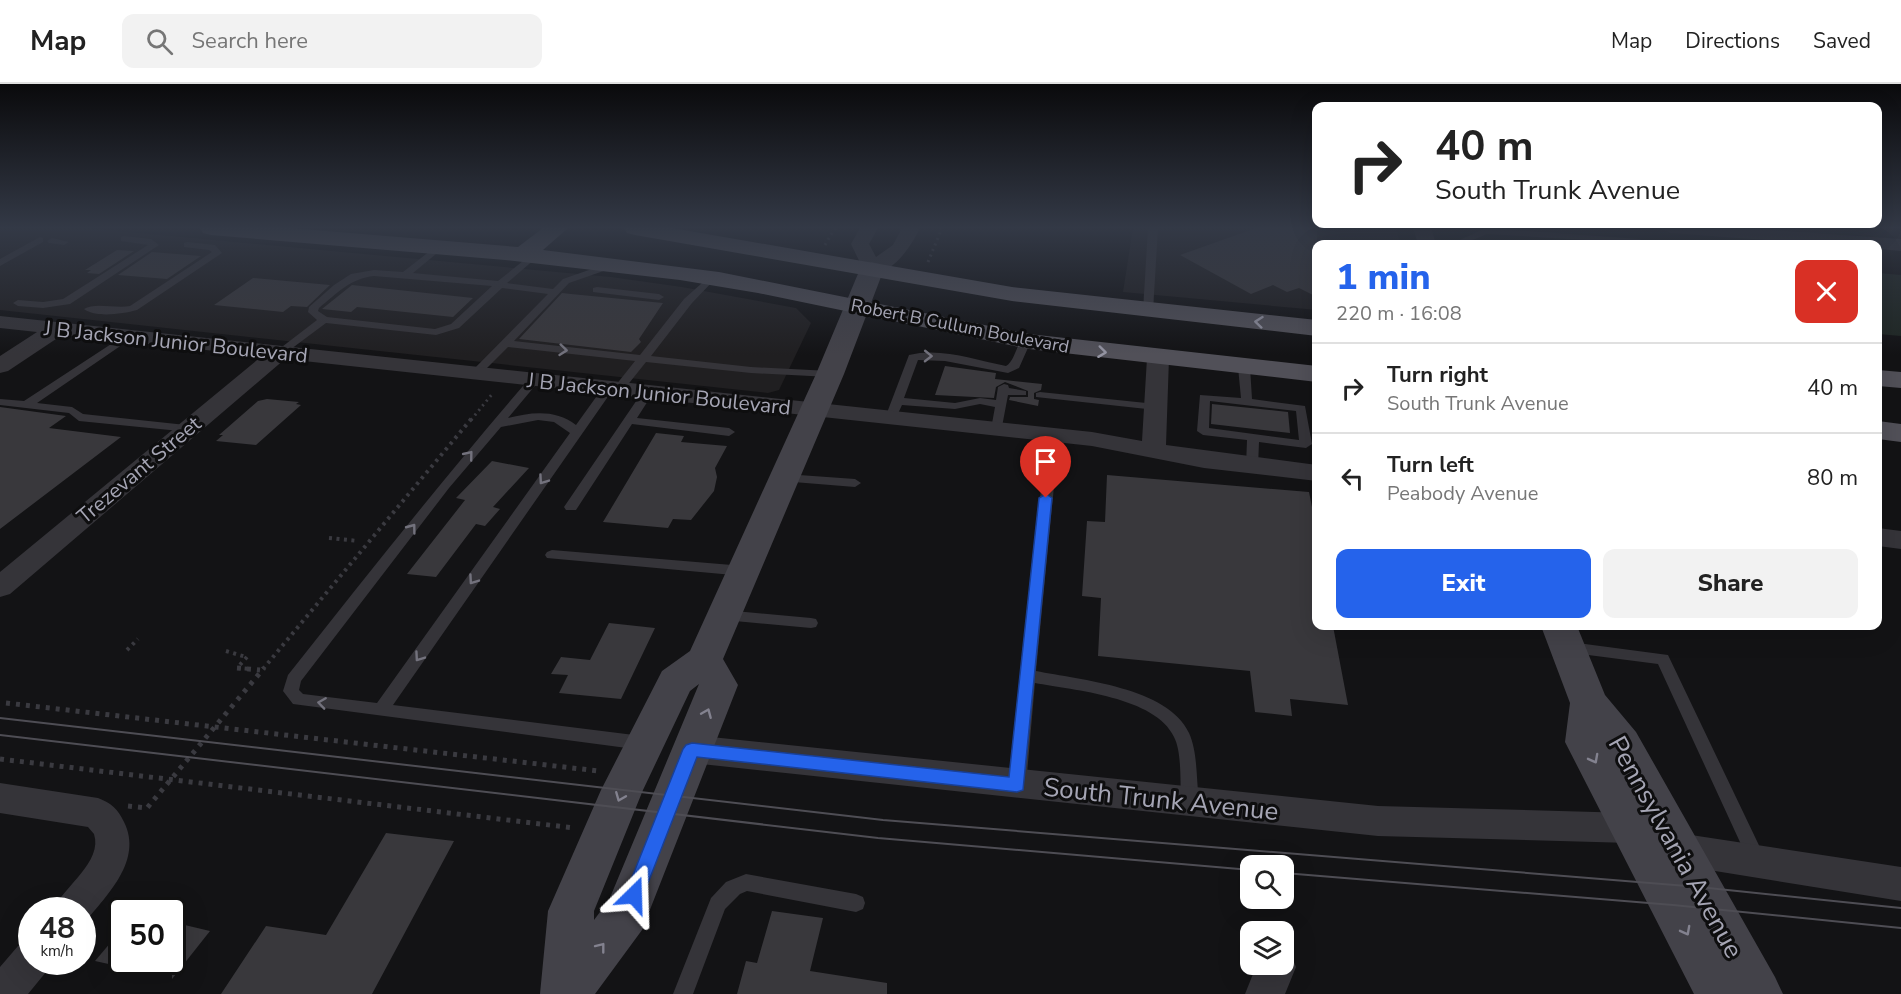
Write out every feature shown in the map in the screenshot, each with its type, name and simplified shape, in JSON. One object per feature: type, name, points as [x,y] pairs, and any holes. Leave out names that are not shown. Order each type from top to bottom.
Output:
[{"type":"main road","name":"Robert B Cullum Boulevard","points":[[654,270],[711,278],[1026,341],[1158,358],[1312,374]]},
{"type":"main road","points":[[565,993],[571,911],[644,744],[675,681],[704,660],[859,307],[871,270]]},
{"type":"main road","name":"Robert B Cullum Boulevard","points":[[880,270],[1012,294],[1312,327]]},
{"type":"main road","points":[[1882,378],[1901,380]]},
{"type":"main road","points":[[1882,431],[1901,433]]},
{"type":"main road","name":"Pennsylvania Avenue","points":[[1563,637],[1589,703],[1622,744],[1758,994]]},
{"type":"main road","points":[[565,993],[626,915],[719,685],[704,660]]},
{"type":"main road","name":"Pennsylvania Avenue","points":[[1589,703],[1585,742],[1719,994]]},
{"type":"street","name":"J B Jackson Junior Boulevard","points":[[0,322],[814,410],[894,409],[997,429],[1053,435],[1252,467],[1312,473]]},
{"type":"street","points":[[0,366],[58,328]]},
{"type":"street","name":"Trezevant Street","points":[[0,587],[279,353]]},
{"type":"street","points":[[1154,451],[1158,358]]},
{"type":"street","points":[[1882,538],[1901,540]]},
{"type":"street","name":"South Trunk Avenue","points":[[692,749],[1017,785],[1378,821],[1631,828]]},
{"type":"street","points":[[0,798],[98,813],[110,824],[116,838],[113,855],[101,875],[83,897]]},
{"type":"street","points":[[1678,849],[1901,884]]},
{"type":"street","points":[[3,994],[19,975]]},
{"type":"lane","points":[[18,303],[43,305],[66,302],[115,270]]},
{"type":"lane","points":[[89,309],[120,311],[133,308],[190,270]]},
{"type":"lane","points":[[405,275],[411,270]]},
{"type":"lane","points":[[513,270],[500,284],[455,326],[436,332],[324,320],[314,312],[314,307],[352,275],[368,272],[500,284],[510,287],[576,288]]},
{"type":"lane","points":[[474,375],[561,286],[599,270]]},
{"type":"lane","points":[[1148,310],[1150,270]]},
{"type":"lane","points":[[380,711],[577,433],[613,389],[643,359],[688,301],[711,278]]},
{"type":"lane","points":[[597,290],[659,297]]},
{"type":"lane","points":[[279,353],[324,320]]},
{"type":"lane","points":[[26,405],[128,336]]},
{"type":"lane","points":[[997,429],[1006,382],[1016,366],[1026,341]]},
{"type":"lane","points":[[505,343],[643,359],[830,374]]},
{"type":"lane","points":[[1002,404],[980,401],[956,406],[894,409],[913,357],[922,354],[1006,382],[1022,393]]},
{"type":"lane","points":[[1244,367],[1247,402]]},
{"type":"lane","points":[[533,381],[494,425],[293,679],[291,691],[299,700],[644,744]]},
{"type":"lane","points":[[571,507],[647,393]]},
{"type":"lane","points":[[1040,395],[1156,407]]},
{"type":"lane","points":[[1204,397],[1247,402],[1301,408],[1306,444],[1203,431],[1204,397]]},
{"type":"lane","points":[[0,402],[72,410],[79,417],[186,429]]},
{"type":"lane","points":[[494,425],[525,417],[547,415],[568,422],[577,433]]},
{"type":"lane","points":[[627,420],[729,432]]},
{"type":"lane","points":[[1017,785],[1053,435]]},
{"type":"lane","points":[[1252,467],[1253,438]]},
{"type":"lane","points":[[785,478],[855,483]]},
{"type":"lane","points":[[552,555],[744,571]]},
{"type":"lane","points":[[724,615],[811,623]]},
{"type":"lane","points":[[1563,637],[1663,659],[1757,860]]},
{"type":"lane","points":[[1029,676],[1127,696],[1165,714],[1182,733],[1190,801]]},
{"type":"lane","points":[[683,994],[718,904],[733,888],[746,882],[856,903]]},
{"type":"path","points":[[110,824],[123,805],[147,808],[497,388]]},
{"type":"path","points":[[329,538],[358,541]]},
{"type":"path","points":[[127,650],[138,639]]},
{"type":"path","points":[[226,651],[247,657],[237,668],[260,670]]},
{"type":"path","points":[[6,703],[603,772]]},
{"type":"path","points":[[0,759],[576,828]]},
{"type":"shaded area","points":[[0,270],[541,270],[682,287],[796,308],[811,323],[779,390],[768,393],[0,310]]},
{"type":"shaded area","points":[[1126,270],[1312,270],[1312,310],[1123,292]]},
{"type":"shaded area","points":[[1882,273],[1901,275],[1901,336],[1882,334]]},
{"type":"building","points":[[90,270],[104,270],[99,274],[87,273]]},
{"type":"building","points":[[125,270],[180,270],[167,279],[118,275]]},
{"type":"building","points":[[1208,270],[1312,270],[1312,294],[1299,288],[1287,292],[1273,285],[1251,294]]},
{"type":"building","points":[[253,278],[330,285],[307,307],[291,306],[283,312],[214,305]]},
{"type":"building","points":[[352,285],[473,298],[453,317],[357,307],[351,312],[322,309]]},
{"type":"building","points":[[562,293],[663,303],[639,339],[641,342],[631,352],[519,339]]},
{"type":"building","points":[[945,366],[996,373],[995,379],[1042,384],[1041,390],[1034,393],[1034,399],[1039,400],[1038,406],[1009,400],[1010,397],[1028,397],[1028,391],[1005,382],[996,387],[994,398],[935,395]]},
{"type":"building","points":[[267,399],[299,402],[296,404],[301,405],[256,445],[216,441],[223,435],[219,435],[258,401]]},
{"type":"building","points":[[1212,404],[1288,412],[1290,433],[1211,424]]},
{"type":"building","points":[[0,407],[66,416],[49,428],[121,437],[0,529]]},
{"type":"building","points":[[656,433],[684,436],[681,442],[727,446],[715,468],[717,477],[714,491],[691,520],[673,519],[668,528],[603,522]]},
{"type":"building","points":[[492,461],[529,468],[493,507],[500,509],[485,526],[476,524],[436,577],[407,574],[465,500],[456,498]]},
{"type":"building","points":[[1107,475],[1309,492],[1312,507],[1312,630],[1334,630],[1348,705],[1290,699],[1292,716],[1255,712],[1250,671],[1098,656],[1101,598],[1082,596],[1087,521],[1105,522]]},
{"type":"building","points":[[609,623],[655,628],[621,699],[559,693],[568,675],[551,674],[561,657],[590,660]]},
{"type":"building","points":[[386,833],[454,841],[372,994],[221,994],[266,926],[326,935]]},
{"type":"building","points":[[772,911],[823,918],[810,971],[887,983],[887,994],[737,994],[746,961],[757,963]]},
{"type":"building","points":[[186,925],[210,931],[186,961]]},
{"type":"building","points":[[108,946],[108,964],[96,960]]},
{"type":"tram line","points":[[0,718],[883,820],[1699,887],[1901,908]]},
{"type":"tram line","points":[[0,735],[878,838],[1240,869]]},
{"type":"tram line","points":[[1294,874],[1673,905],[1901,928]]},
{"type":"route","points":[[634,895],[692,749],[1017,785],[1046,498]]}]
